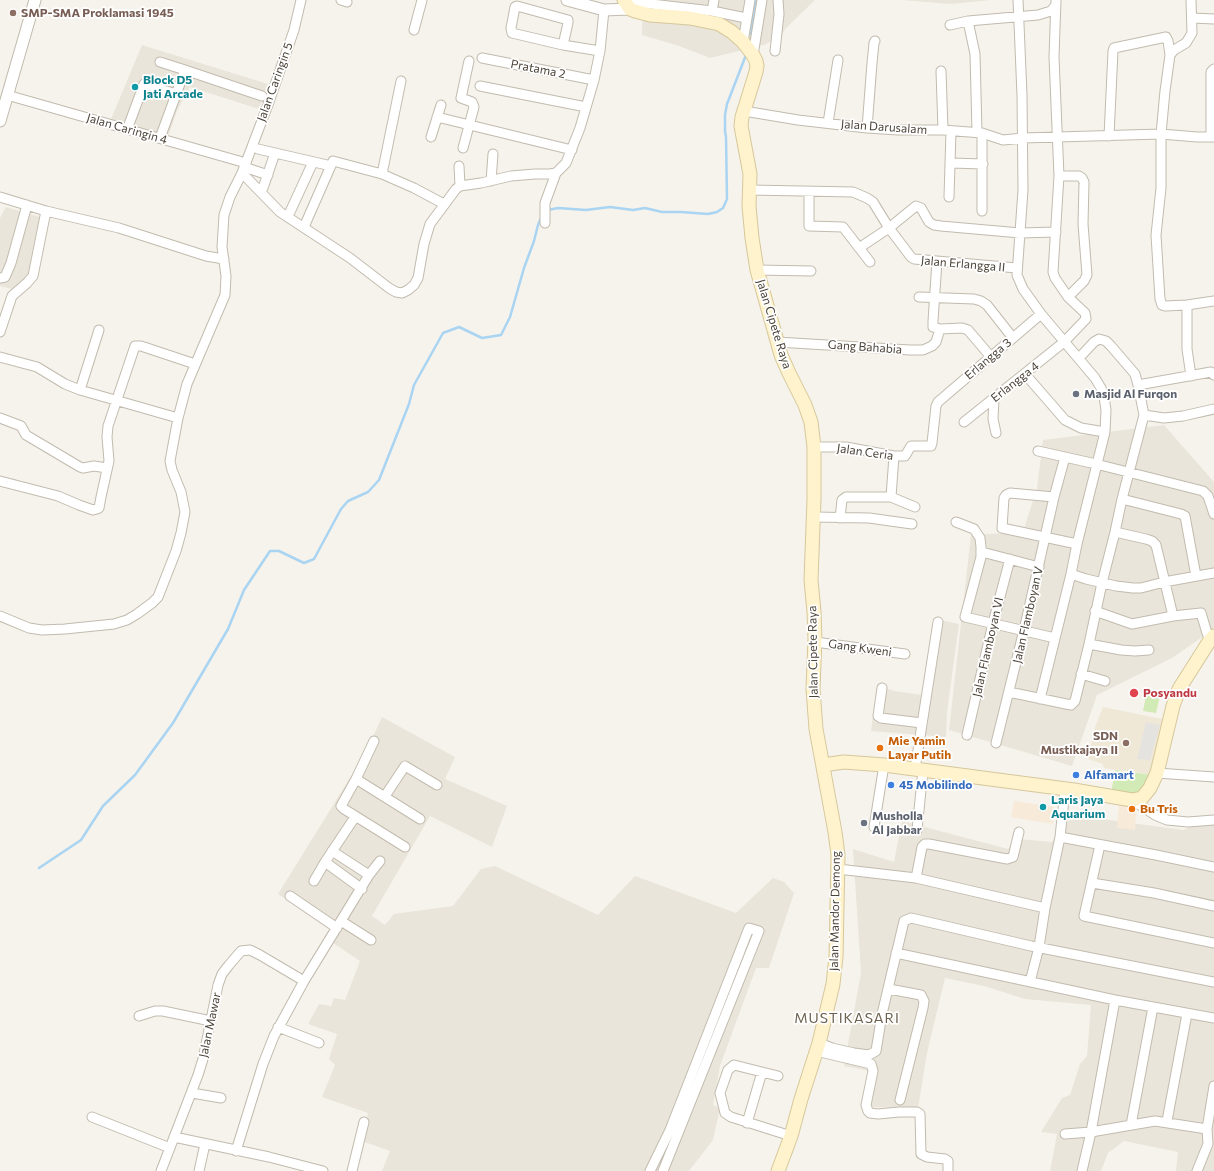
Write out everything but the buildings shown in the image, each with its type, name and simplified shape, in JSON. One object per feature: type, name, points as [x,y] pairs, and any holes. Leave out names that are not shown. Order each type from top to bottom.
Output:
[{"type":"main road","points":[[629,4],[650,15],[690,18],[714,23],[732,32],[743,42],[753,55]]},
{"type":"main road","name":"Jalan Cipete Raya","points":[[753,55],[757,66],[742,117],[741,126],[750,174],[750,229],[758,270],[777,342],[789,373],[809,415],[814,447],[814,517],[811,580],[815,642],[813,689],[814,710],[823,765]]},
{"type":"main road","points":[[823,765],[844,762],[884,765],[1132,800],[1142,798],[1146,794],[1157,773],[1173,706],[1179,688],[1212,638]]},
{"type":"main road","name":"Jalan Mandor Demong","points":[[778,1171],[791,1136],[818,1047],[835,972],[838,869],[835,832],[823,765]]},
{"type":"street","points":[[0,121],[35,0]]},
{"type":"street","name":"Jalan Caringin 5","points":[[0,616],[29,628],[42,630],[114,624],[127,620],[137,614],[158,597],[176,551],[185,512],[181,492],[170,461],[178,418],[187,384],[224,295],[226,276],[222,238],[224,215],[230,197],[244,168],[294,30],[301,0]]},
{"type":"street","points":[[414,30],[422,0]]},
{"type":"street","points":[[567,0],[604,10],[629,4],[712,11],[746,18]]},
{"type":"street","points":[[712,11],[714,0]]},
{"type":"street","points":[[743,42],[750,0]]},
{"type":"street","points":[[753,55],[762,0]]},
{"type":"street","points":[[775,51],[779,14],[778,0]]},
{"type":"street","points":[[1018,0],[1023,138],[1023,190],[1020,251],[1017,275],[1023,289],[1041,314],[1095,378],[1101,388],[1106,410],[1105,432],[1040,699]]},
{"type":"street","points":[[1170,55],[1174,50],[1190,39],[1192,33],[1191,0]]},
{"type":"street","points":[[950,25],[968,21],[1019,18],[1038,15],[1051,11],[1056,3]]},
{"type":"street","points":[[1056,3],[1054,58],[1056,138],[1059,176],[1056,232],[1052,264],[1054,278],[1068,297],[1084,281],[1087,274],[1083,224],[1084,182],[1079,176],[1059,176]]},
{"type":"street","points":[[563,45],[568,20],[515,7],[511,28],[512,34],[563,45],[600,51]]},
{"type":"street","points":[[545,223],[545,203],[556,173],[566,163],[572,150],[594,80],[600,51],[604,10]]},
{"type":"street","points":[[1192,18],[1214,19]]},
{"type":"street","points":[[968,21],[975,54],[983,164],[982,211]]},
{"type":"street","points":[[1109,136],[1114,48],[1166,37],[1170,55],[1161,134],[1160,188],[1156,235],[1160,298],[1162,305],[1165,306],[1187,305],[1214,301]]},
{"type":"street","points":[[868,128],[875,41]]},
{"type":"street","name":"Pratama 2","points":[[482,58],[594,80]]},
{"type":"street","points":[[828,123],[838,60]]},
{"type":"street","points":[[463,148],[470,124],[473,104],[472,102],[461,98],[469,61]]},
{"type":"street","points":[[160,62],[262,96]]},
{"type":"street","points":[[1212,137],[1211,72],[1214,69]]},
{"type":"street","points":[[160,138],[185,70]]},
{"type":"street","points":[[941,71],[951,163],[950,197]]},
{"type":"street","points":[[382,174],[401,81]]},
{"type":"street","points":[[128,126],[144,84],[176,94]]},
{"type":"street","points":[[480,86],[586,107]]},
{"type":"street","name":"Jalan Caringin 4","points":[[7,95],[160,138],[268,175]]},
{"type":"street","points":[[431,137],[440,105]]},
{"type":"street","name":"Jalan Darusalam","points":[[744,111],[868,128],[918,131],[980,132],[1004,140],[1023,138],[1161,134],[1212,137]]},
{"type":"street","points":[[437,117],[572,150]]},
{"type":"street","points":[[258,149],[327,165]]},
{"type":"street","points":[[263,188],[274,153]]},
{"type":"street","points":[[491,181],[493,154]]},
{"type":"street","points":[[304,227],[333,161],[382,174],[414,188],[444,204]]},
{"type":"street","points":[[290,212],[312,162]]},
{"type":"street","points":[[951,163],[983,164]]},
{"type":"street","points":[[459,166],[460,186]]},
{"type":"street","points":[[244,168],[280,212],[350,258],[389,288],[396,292],[402,293],[414,285],[418,278],[424,244],[430,224],[456,189],[460,186],[510,176],[556,173]]},
{"type":"street","name":"Jalan Erlangga II","points":[[750,190],[853,192],[861,194],[873,202],[889,228],[911,257],[919,260],[1017,268]]},
{"type":"street","points":[[809,192],[809,226],[843,227],[870,262]]},
{"type":"street","points":[[0,197],[46,211],[119,228],[187,250],[224,259]]},
{"type":"street","points":[[0,278],[5,277],[11,263],[27,205]]},
{"type":"street","points":[[859,248],[889,228],[916,206],[921,208],[929,222],[934,225],[1020,233],[1056,232]]},
{"type":"street","points":[[0,332],[12,296],[28,284],[33,276],[46,211]]},
{"type":"street","points":[[937,261],[933,326],[940,329],[962,328],[968,330],[990,357]]},
{"type":"street","points":[[758,270],[811,271]]},
{"type":"street","points":[[919,297],[974,299],[981,301],[987,305],[1014,338]]},
{"type":"street","name":"Erlangga 4","points":[[964,422],[1064,342],[1086,319],[1085,313],[1068,297]]},
{"type":"street","points":[[1187,305],[1187,349],[1191,376]]},
{"type":"street","name":"Erlangga 3","points":[[932,443],[936,406],[938,402],[1041,314]]},
{"type":"street","name":"Gang Bahabia","points":[[777,342],[923,350],[932,346],[936,342],[940,329]]},
{"type":"street","points":[[80,390],[98,330]]},
{"type":"street","points":[[1009,692],[1071,705],[1075,701],[1122,499],[1144,415],[1138,385],[1132,370],[1112,346],[1106,341],[1099,339],[1078,358]]},
{"type":"street","points":[[0,481],[58,496],[79,505],[97,510],[99,508],[109,461],[107,437],[108,426],[135,346],[141,346],[195,364]]},
{"type":"street","points":[[0,357],[37,367],[65,384],[80,390],[178,418]]},
{"type":"street","points":[[1138,385],[1211,372],[1214,374]]},
{"type":"street","points":[[1025,374],[1065,420],[1081,428],[1105,432]]},
{"type":"street","points":[[994,399],[993,419],[996,433]]},
{"type":"street","points":[[1144,415],[1164,418],[1183,416],[1214,409]]},
{"type":"street","points":[[0,418],[21,426],[26,435],[80,467],[84,468],[94,466],[107,468]]},
{"type":"street","name":"Jalan Ceria","points":[[814,447],[846,446],[894,456],[905,456],[911,446],[929,446],[932,443]]},
{"type":"street","points":[[1038,451],[1203,491],[1208,496],[1214,514]]},
{"type":"street","points":[[891,497],[894,456]]},
{"type":"street","name":"Jalan Flamboyan V","points":[[996,743],[1039,567],[1054,497],[1065,457]]},
{"type":"street","points":[[1054,497],[1010,493],[1006,495],[1004,498],[1002,528],[1077,544]]},
{"type":"street","points":[[840,518],[842,500],[845,497],[891,497],[915,507]]},
{"type":"street","points":[[1122,499],[1185,516],[1196,576]]},
{"type":"street","points":[[814,517],[870,518],[912,524]]},
{"type":"street","points":[[956,522],[974,529],[980,538],[982,552],[965,617],[1055,638]]},
{"type":"street","points":[[1115,532],[1146,539],[1152,541],[1156,545],[1173,616]]},
{"type":"street","points":[[982,552],[1039,567]]},
{"type":"street","name":"Jalan Flamboyan VI","points":[[968,735],[993,623],[1010,560]]},
{"type":"street","points":[[1071,574],[1102,583],[1141,588],[1164,582],[1214,573]]},
{"type":"street","points":[[1095,611],[1132,624],[1173,616],[1201,613],[1207,633],[1212,638]]},
{"type":"street","points":[[917,830],[922,723],[938,622]]},
{"type":"street","name":"Gang Kweni","points":[[815,642],[905,654]]},
{"type":"street","points":[[1089,644],[1121,650],[1149,650]]},
{"type":"street","points":[[1081,674],[1105,681]]},
{"type":"street","points":[[882,688],[878,716],[881,718],[922,723]]},
{"type":"street","points":[[374,741],[341,806],[405,847]]},
{"type":"street","points":[[874,827],[884,765]]},
{"type":"street","points":[[384,796],[405,766],[437,785]]},
{"type":"street","points":[[1157,773],[1214,777]]},
{"type":"street","points":[[356,779],[420,819]]},
{"type":"street","points":[[1030,982],[1039,947],[1045,908],[1060,837],[1065,790]]},
{"type":"street","points":[[1132,800],[1155,815],[1167,820],[1188,822],[1214,820]]},
{"type":"street","points":[[314,881],[332,851],[356,817]]},
{"type":"street","points":[[916,878],[922,847],[925,844],[1007,859],[1013,857],[1019,832]]},
{"type":"street","points":[[1060,837],[1214,867]]},
{"type":"street","points":[[1100,845],[1084,916],[1214,943]]},
{"type":"street","points":[[332,851],[369,875]]},
{"type":"street","points":[[236,1150],[262,1064],[278,1028],[304,981],[362,889],[369,875],[380,861]]},
{"type":"street","points":[[325,862],[362,889]]},
{"type":"street","points":[[838,869],[916,878],[1045,908]]},
{"type":"street","points":[[1092,883],[1154,893],[1214,906]]},
{"type":"street","points":[[290,896],[339,925],[371,940]]},
{"type":"street","points":[[818,1047],[869,1055],[876,1051],[882,1014],[904,921],[911,918],[1039,947],[1214,982]]},
{"type":"street","points":[[650,1171],[674,1132],[759,931],[750,928],[674,1132],[663,1171]]},
{"type":"street","name":"Jalan Mawar","points":[[161,1171],[192,1093],[203,1059],[216,994],[222,974],[241,951],[250,950],[304,981]]},
{"type":"street","points":[[896,953],[1115,1000],[1214,1018]]},
{"type":"street","points":[[889,989],[921,995],[924,1001],[900,1100]]},
{"type":"street","points":[[1082,1171],[1091,1132],[1115,1000]]},
{"type":"street","points":[[1131,1125],[1153,1007]]},
{"type":"street","points":[[140,1016],[155,1011],[163,1011],[210,1021]]},
{"type":"street","points":[[1167,1121],[1187,1014]]},
{"type":"street","points":[[278,1028],[319,1043]]},
{"type":"street","points":[[818,1047],[871,1064],[873,1071],[866,1104],[868,1111],[870,1113],[878,1114],[898,1112],[917,1112],[920,1114],[921,1154],[927,1157],[945,1159],[948,1161],[948,1171]]},
{"type":"street","points":[[778,1076],[736,1065],[731,1066],[728,1070],[720,1093],[725,1113],[731,1117],[791,1136]]},
{"type":"street","points":[[747,1123],[762,1072]]},
{"type":"street","points":[[1197,1171],[1211,1143],[1207,1128],[1212,1112],[1214,1086]]},
{"type":"street","points":[[192,1093],[221,1098]]},
{"type":"street","points":[[92,1117],[170,1148]]},
{"type":"street","points":[[1066,1134],[1091,1132],[1155,1121],[1167,1121],[1207,1128]]},
{"type":"street","points":[[352,1171],[364,1122]]},
{"type":"street","points":[[174,1137],[287,1161],[323,1171]]},
{"type":"street","points":[[199,1171],[205,1144]]},
{"type":"shaded area","points":[[643,0],[815,0],[786,28],[781,36],[764,45],[710,58],[679,46],[642,35]]},
{"type":"shaded area","points":[[902,0],[991,0],[950,4]]},
{"type":"shaded area","points":[[142,45],[268,84],[259,109],[190,87],[177,111],[167,140],[109,124]]},
{"type":"shaded area","points":[[6,207],[43,218],[30,277],[15,290],[0,286],[0,218]]},
{"type":"shaded area","points":[[1164,425],[1214,482],[1214,629],[1172,658],[1097,695],[1072,766],[949,730],[971,535],[1023,532],[1037,488],[1043,440]]},
{"type":"shaded area","points":[[935,619],[959,624],[947,712],[946,737],[871,731],[877,685],[894,691],[922,695]]},
{"type":"shaded area","name":"SDN Mustikajaya II","points":[[1103,707],[1167,720],[1151,775],[1104,768],[1103,764],[1088,759],[1095,727]]},
{"type":"shaded area","points":[[382,717],[455,757],[445,779],[507,806],[492,847],[430,816],[372,916],[385,925],[394,914],[453,906],[481,869],[495,866],[598,915],[635,876],[736,913],[773,878],[784,882],[794,893],[769,968],[756,968],[720,1066],[713,1105],[720,1108],[713,1140],[689,1171],[382,1171],[390,1151],[362,1141],[368,1113],[322,1097],[335,1065],[329,1059],[337,1034],[308,1024],[319,1004],[331,1006],[334,998],[345,1000],[360,961],[324,937],[331,928],[278,894],[366,752]]},
{"type":"shaded area","points":[[1146,722],[1160,725],[1150,760],[1137,759]]},
{"type":"shaded area","points":[[1014,801],[1054,807],[1053,824],[1011,817]]},
{"type":"shaded area","points":[[1119,805],[1136,807],[1135,830],[1117,828]]},
{"type":"shaded area","points":[[1073,815],[1183,830],[1208,820],[1214,821],[1214,1171],[1176,1171],[1178,1152],[1124,1141],[1108,1153],[1101,1171],[1050,1171],[1057,1134],[1041,1132],[1062,1098],[1070,1095],[1080,1064],[1087,1056],[1091,1005],[1025,999],[984,986],[945,978],[927,1053],[918,1108],[871,1107],[876,1072],[844,1066],[861,973],[853,849],[894,862],[902,821],[1008,849],[1018,839],[1052,842]]},
{"type":"green space","points":[[1147,690],[1161,692],[1156,713],[1143,711]]},
{"type":"green space","points":[[1115,770],[1151,775],[1141,795],[1111,794]]},
{"type":"waterway","points":[[752,31],[756,0]]},
{"type":"waterway","points":[[548,210],[558,208],[586,210],[610,207],[633,210],[645,208],[662,212],[708,214],[717,212],[723,208],[727,199],[725,115],[727,104],[746,55]]},
{"type":"waterway","points":[[39,868],[81,840],[103,806],[135,775],[173,723],[228,629],[244,590],[270,551],[279,551],[304,563],[314,559],[341,509],[348,501],[368,492],[379,480],[409,404],[414,385],[443,333],[459,327],[482,338],[501,335],[510,317],[524,268],[541,218]]},
{"type":"place","name":"SMP-SMA Proklamasi 1945","points":[[13,13]]},
{"type":"place","name":"Block D5 Jati Arcade","points":[[135,87]]},
{"type":"place","name":"Masjid Al Furqon","points":[[1076,394]]},
{"type":"place","name":"Posyandu","points":[[1134,693]]},
{"type":"place","name":"SDN Mustikajaya II","points":[[1126,743]]},
{"type":"place","name":"Mie Yamin Layar Putih","points":[[880,748]]},
{"type":"place","name":"Alfamart","points":[[1076,775]]},
{"type":"place","name":"45 Mobilindo","points":[[891,785]]},
{"type":"place","name":"Laris Jaya Aquarium","points":[[1043,807]]},
{"type":"place","name":"Bu Tris","points":[[1132,809]]},
{"type":"place","name":"Musholla Al Jabbar","points":[[864,823]]},
{"type":"district","name":"MUSTIKASARI","points":[[847,1018]]}]
